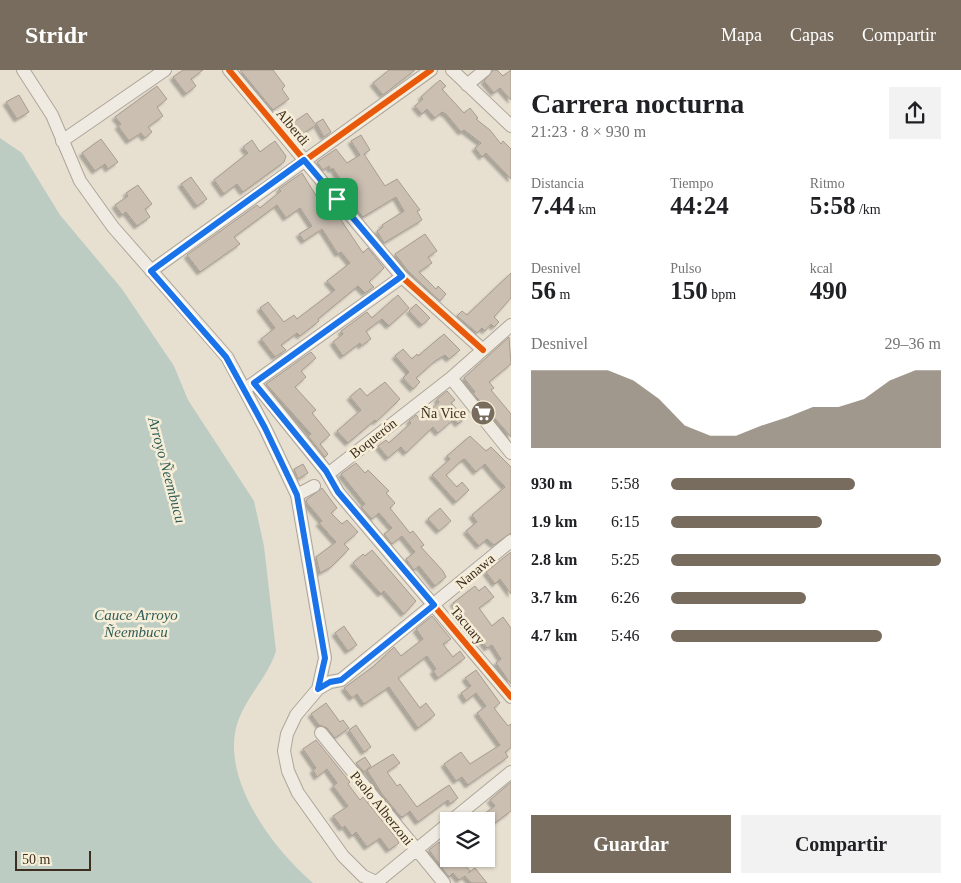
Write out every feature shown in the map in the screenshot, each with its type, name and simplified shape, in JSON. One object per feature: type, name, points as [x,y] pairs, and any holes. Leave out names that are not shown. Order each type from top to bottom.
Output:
[{"type":"street","points":[[23,70],[52,115],[80,181],[113,227],[250,386],[297,495],[325,658],[318,689],[296,715],[287,734],[284,751],[288,771],[298,793],[343,856],[363,876],[378,883],[440,830]]},
{"type":"street","points":[[62,141],[165,70]]},
{"type":"street","name":"Alberdi","points":[[229,70],[402,276],[483,350]]},
{"type":"street","points":[[151,271],[431,70]]},
{"type":"street","points":[[452,70],[511,126]]},
{"type":"street","points":[[467,85],[485,70]]},
{"type":"street","points":[[250,386],[402,276]]},
{"type":"street","name":"Boquerón","points":[[328,474],[451,378],[511,325]]},
{"type":"street","points":[[451,378],[511,452]]},
{"type":"street","name":"Tacuary","points":[[250,386],[328,474],[338,492],[511,697]]},
{"type":"street","points":[[297,495],[314,486]]},
{"type":"street","name":"Nanawa","points":[[318,689],[330,682],[341,680],[511,541]]},
{"type":"street","name":"Paolo Alberzoni","points":[[321,733],[444,883]]},
{"type":"street","points":[[462,812],[511,772]]},
{"type":"water","name":"Cauce Arroyo Ñeembucu","points":[[0,138],[22,153],[60,215],[122,289],[174,366],[188,400],[254,501],[264,546],[276,651],[269,667],[241,714],[235,736],[235,759],[241,783],[251,806],[265,829],[280,849],[313,883],[0,883]]},
{"type":"building","points":[[183,70],[203,70],[191,79],[196,86],[186,94],[173,77]]},
{"type":"building","points":[[240,70],[273,70],[285,86],[282,89],[289,99],[273,110]]},
{"type":"building","points":[[389,70],[415,70],[383,95],[373,83]]},
{"type":"building","points":[[493,70],[497,70],[503,76],[511,70],[511,100],[500,88],[494,93],[484,81]]},
{"type":"building","points":[[440,80],[446,86],[442,89],[464,113],[470,108],[478,118],[476,119],[490,130],[501,144],[503,141],[511,149],[511,179],[486,153],[482,157],[475,148],[481,143],[464,130],[461,132],[446,114],[442,112],[435,118],[427,109],[422,114],[415,106],[423,99],[421,97]]},
{"type":"building","points":[[157,86],[167,99],[157,107],[163,116],[148,127],[152,132],[145,138],[141,133],[129,141],[118,126],[121,124],[115,117]]},
{"type":"building","points":[[19,95],[29,112],[17,119],[6,102]]},
{"type":"building","points":[[307,113],[316,125],[298,137],[301,143],[288,126]]},
{"type":"building","points":[[323,119],[331,132],[324,137],[316,123]]},
{"type":"building","points":[[361,135],[370,150],[364,154],[385,186],[397,179],[420,210],[417,211],[422,220],[384,243],[377,231],[383,227],[382,225],[404,211],[396,197],[363,217],[342,192],[347,190],[333,168],[331,170],[329,166],[323,170],[317,162],[336,149],[347,163],[360,155],[351,141]]},
{"type":"building","points":[[101,139],[118,162],[108,169],[105,164],[95,171],[82,153]]},
{"type":"building","points":[[252,140],[260,152],[275,141],[286,156],[284,162],[243,192],[237,184],[224,194],[214,180],[248,153],[243,147]]},
{"type":"building","points":[[302,173],[317,197],[319,196],[331,213],[335,211],[363,253],[368,248],[384,268],[369,282],[374,287],[365,293],[358,286],[300,336],[297,333],[281,345],[286,350],[275,357],[261,339],[275,328],[260,308],[268,302],[284,322],[294,315],[297,319],[335,290],[327,281],[350,263],[341,252],[338,254],[322,229],[304,241],[299,234],[312,226],[300,208],[286,218],[277,205],[234,237],[240,244],[200,272],[187,255],[257,205],[260,208],[281,191],[279,189]]},
{"type":"building","points":[[191,177],[207,199],[197,206],[181,184]]},
{"type":"building","points":[[138,185],[152,204],[145,209],[150,217],[137,226],[126,212],[122,215],[115,205],[128,196],[126,193]]},
{"type":"building","points":[[425,234],[437,251],[428,257],[432,263],[419,272],[436,289],[438,286],[446,294],[440,301],[408,271],[395,254]]},
{"type":"building","points":[[511,273],[511,298],[494,317],[499,322],[494,327],[491,324],[485,331],[482,328],[477,333],[457,316],[462,311],[467,315]]},
{"type":"building","points":[[398,295],[409,308],[389,326],[382,319],[366,331],[371,339],[361,346],[360,343],[343,356],[333,342],[343,334],[341,331],[367,312],[372,318]]},
{"type":"building","points":[[416,304],[430,318],[422,325],[409,311]]},
{"type":"building","points":[[444,334],[460,350],[449,359],[445,355],[435,361],[416,378],[420,382],[413,389],[403,378],[409,372],[395,356],[403,349],[412,359]]},
{"type":"building","points":[[509,337],[511,364],[489,382],[494,388],[491,390],[511,414],[511,437],[473,393],[475,392],[464,378]]},
{"type":"building","points":[[311,352],[316,358],[301,371],[306,377],[295,387],[316,410],[312,413],[330,435],[320,444],[328,454],[325,457],[308,436],[311,434],[266,384]]},
{"type":"building","points":[[385,382],[400,399],[376,422],[375,420],[348,443],[337,431],[361,410],[350,397],[360,388],[367,396]]},
{"type":"building","points":[[447,391],[455,400],[451,403],[465,418],[458,424],[454,419],[438,433],[433,427],[406,453],[401,447],[388,458],[378,446],[386,440],[389,443],[411,423],[409,421],[416,415],[420,419],[439,402],[437,399]]},
{"type":"building","points":[[470,436],[486,451],[491,447],[511,467],[511,533],[494,545],[487,539],[479,546],[466,531],[477,522],[472,515],[505,487],[485,464],[476,472],[465,459],[446,475],[457,487],[462,482],[469,490],[456,502],[432,475],[450,459],[447,456]]},
{"type":"building","points":[[356,463],[365,473],[368,470],[389,491],[386,493],[395,503],[390,508],[410,533],[413,531],[424,545],[421,547],[443,571],[446,577],[435,586],[419,566],[414,570],[406,559],[415,552],[402,536],[392,544],[384,534],[392,528],[379,513],[372,519],[361,507],[365,504],[341,474]]},
{"type":"building","points":[[303,464],[308,473],[298,479],[294,469]]},
{"type":"building","points":[[322,488],[337,508],[331,513],[342,524],[347,520],[358,532],[344,544],[349,549],[331,567],[320,573],[316,557],[336,542],[319,523],[322,521],[306,500]]},
{"type":"building","points":[[440,508],[451,521],[439,531],[428,519]]},
{"type":"building","points":[[372,550],[416,601],[404,614],[384,591],[381,594],[353,563],[363,554],[365,556]]},
{"type":"building","points":[[511,552],[511,594],[500,579],[495,584],[486,572]]},
{"type":"building","points":[[475,586],[479,591],[485,586],[494,597],[479,608],[492,626],[503,617],[511,628],[511,684],[496,663],[501,659],[492,645],[487,648],[465,618],[461,621],[454,612],[458,609],[453,603]]},
{"type":"building","points":[[432,616],[451,639],[443,644],[453,657],[460,651],[465,658],[438,678],[433,671],[436,669],[427,656],[398,678],[420,708],[426,703],[435,715],[418,728],[389,687],[364,704],[357,694],[352,698],[344,688],[374,666],[394,647],[401,656],[423,639],[416,629]]},
{"type":"building","points":[[344,626],[357,645],[348,651],[335,633]]},
{"type":"building","points":[[476,670],[500,703],[494,708],[508,726],[511,724],[511,748],[505,752],[508,757],[468,785],[462,777],[456,781],[444,764],[461,752],[470,764],[500,745],[477,713],[486,706],[476,693],[466,701],[461,693],[471,686],[465,678]]},
{"type":"building","points":[[326,703],[340,722],[343,720],[349,728],[335,738],[327,728],[319,725],[311,714]]},
{"type":"building","points":[[356,725],[371,747],[364,752],[349,730]]},
{"type":"building","points":[[316,740],[350,782],[348,784],[360,800],[363,797],[399,843],[389,850],[380,838],[367,847],[356,832],[352,836],[345,826],[342,828],[333,816],[348,806],[333,786],[337,783],[327,769],[317,777],[313,770],[316,768],[303,749]]},
{"type":"building","points":[[393,754],[400,763],[387,772],[397,786],[400,784],[417,807],[449,785],[458,798],[450,804],[448,800],[418,822],[410,811],[403,817],[400,816],[382,794],[367,770]]},
{"type":"building","points":[[365,757],[371,766],[364,772],[356,763]]},
{"type":"building","points":[[511,782],[511,811],[495,823],[495,812],[487,812],[495,806],[490,800]]},
{"type":"building","points":[[439,842],[440,865],[429,850]]},
{"type":"building","points":[[442,867],[467,867],[470,871],[468,873],[475,868],[487,883],[471,883],[465,876],[459,880],[453,873],[449,877]]},
{"type":"cycle path","points":[[229,70],[402,277],[483,350]]},
{"type":"cycle path","points":[[151,271],[431,70]]},
{"type":"cycle path","points":[[255,383],[326,471],[338,492],[511,697]]},
{"type":"place","name":"Ña Vice","points":[[483,413]]},
{"type":"route","points":[[304,160],[337,199],[402,276],[254,383],[326,471],[338,492],[434,605],[341,680],[330,682],[318,689],[325,658],[297,495],[265,428],[226,357],[205,330],[151,271],[304,160]]},
{"type":"water label","name":"Arroyo Ñeembucu","points":[[167,470]]}]
